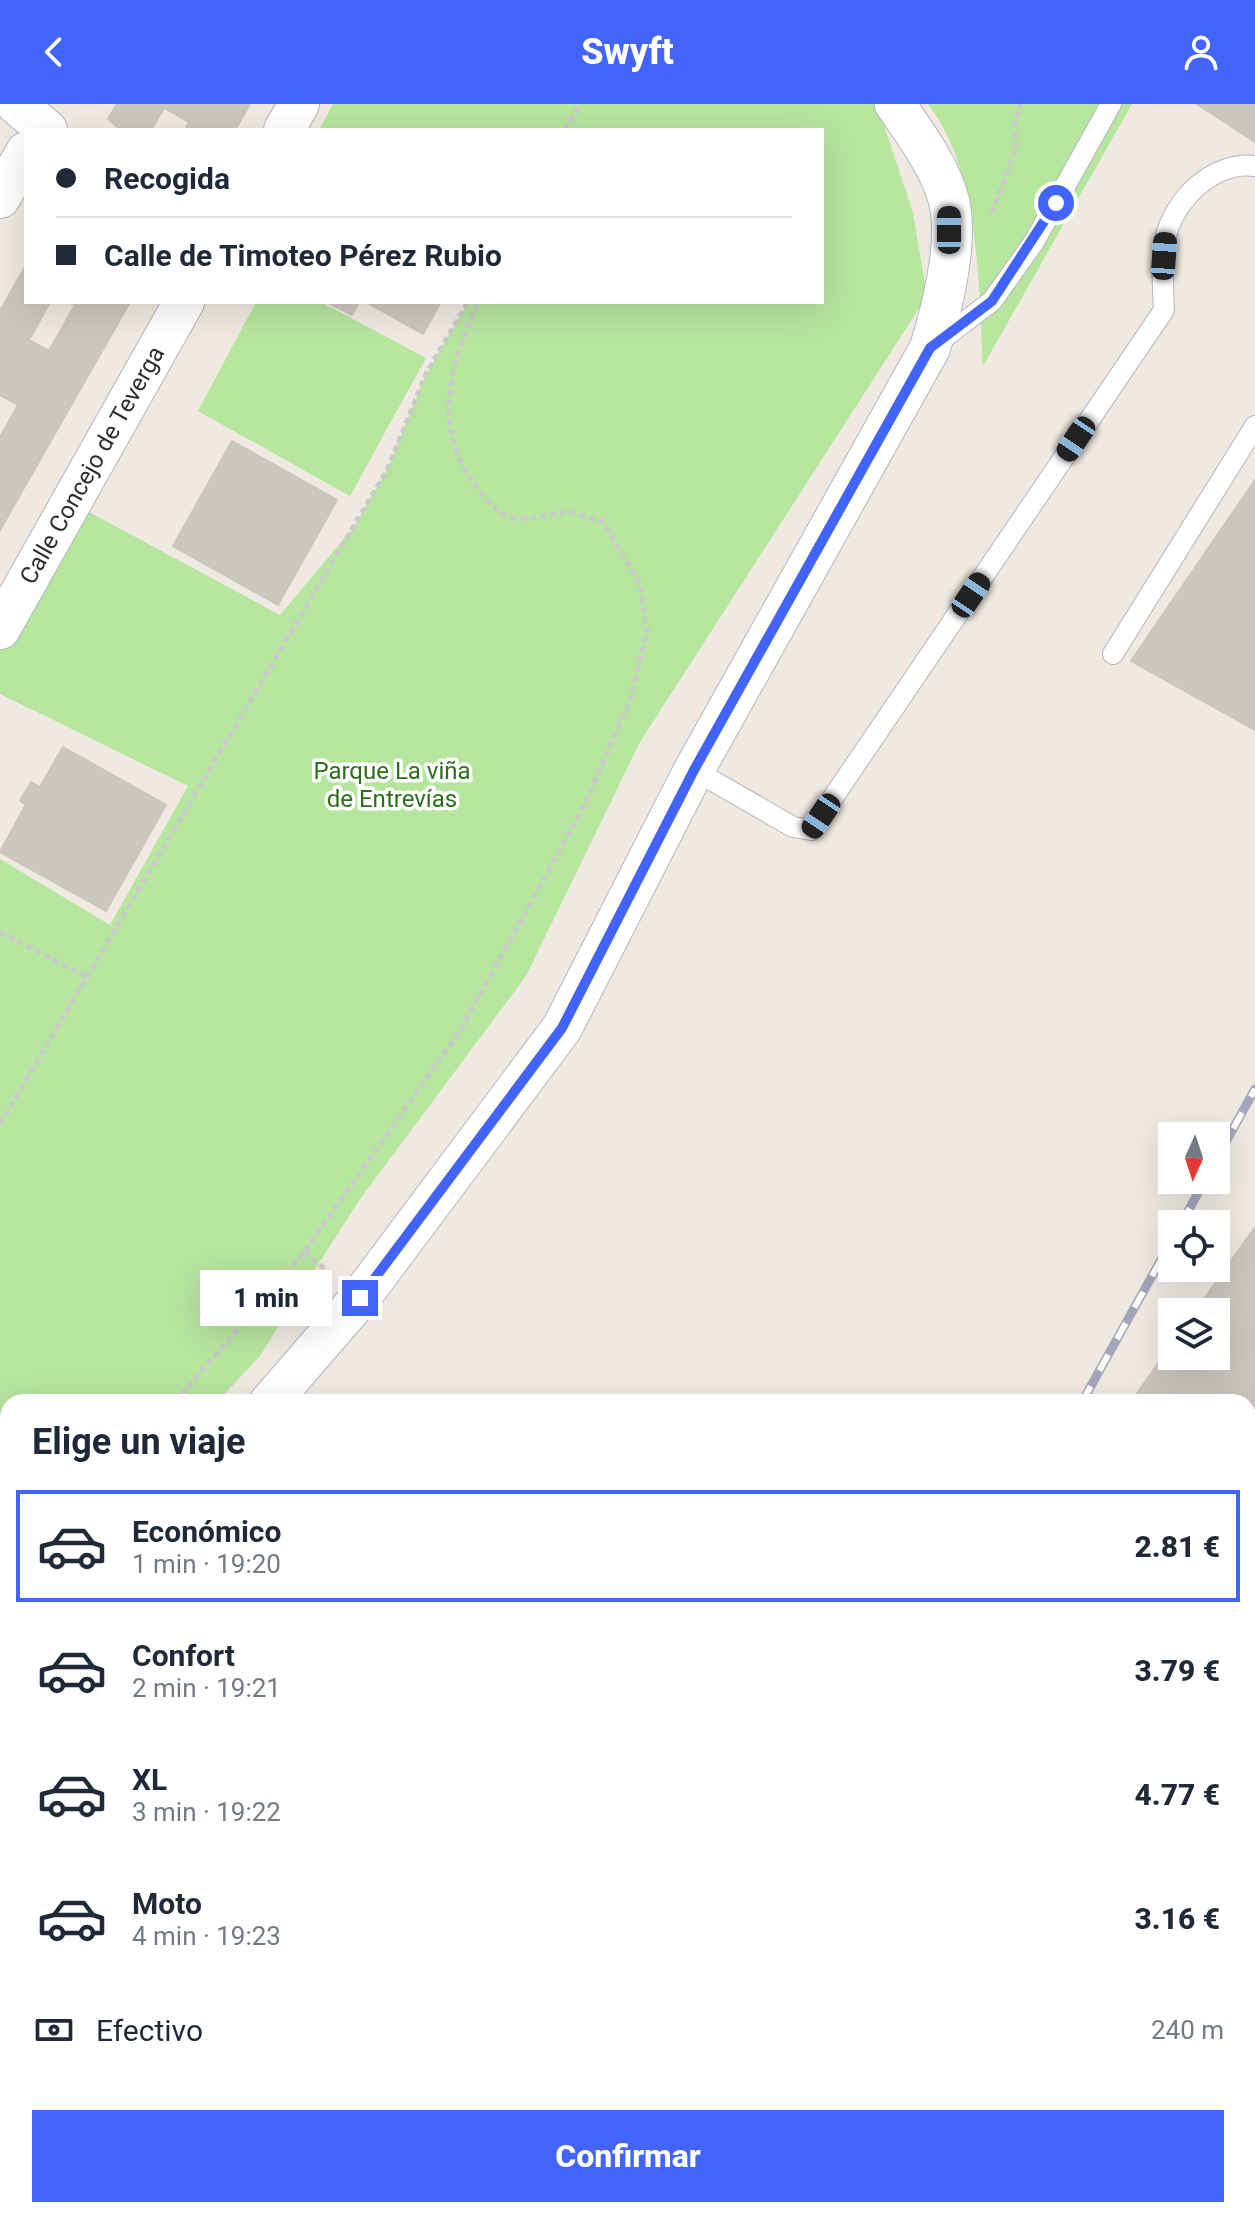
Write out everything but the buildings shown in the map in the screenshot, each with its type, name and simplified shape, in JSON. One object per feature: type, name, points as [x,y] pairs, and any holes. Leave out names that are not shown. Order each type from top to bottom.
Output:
[{"type":"street","points":[[285,128],[299,104]]},
{"type":"street","points":[[277,1394],[360,1298],[562,1028],[694,770],[930,348],[946,287],[949,203],[927,152],[895,104]]},
{"type":"street","points":[[0,198],[24,150]]},
{"type":"street","name":"Calle Concejo de Teverga","points":[[0,629],[183,304]]},
{"type":"lane","points":[[930,348],[992,301],[1034,242],[1111,104]]},
{"type":"lane","points":[[694,770],[793,827],[811,830],[1164,310],[1165,238],[1180,206],[1204,178],[1244,164],[1255,166]]},
{"type":"lane","points":[[1113,654],[1255,426]]},
{"type":"path","points":[[566,128],[580,104]]},
{"type":"path","points":[[0,1124],[387,470],[426,374],[467,304]]},
{"type":"path","points":[[182,1394],[304,1252],[461,1029],[584,806],[630,700],[647,630],[640,584],[603,522],[572,513],[508,517],[490,504],[458,458],[449,423],[449,394],[456,352],[477,304]]},
{"type":"path","points":[[0,932],[89,978]]},
{"type":"green space","name":"Parque La viña de Entrevías","points":[[333,104],[877,104],[913,212],[927,296],[640,742],[526,976],[360,1199],[259,1357],[224,1394],[0,1394],[0,859],[110,925],[188,786],[0,694],[0,635],[78,506],[280,615],[353,528],[387,470],[426,374],[467,304],[824,304],[824,128],[320,128]]},
{"type":"green space","points":[[928,104],[1132,104],[983,366],[974,230],[967,195],[958,162]]},
{"type":"green space","points":[[255,304],[325,304],[426,358],[350,496],[198,411]]},
{"type":"railway","points":[[1230,1135],[1255,1089]]},
{"type":"railway","points":[[1189,1210],[1197,1194]]},
{"type":"railway","points":[[1086,1394],[1158,1265]]},
{"type":"route","points":[[360,1298],[562,1028],[694,770],[930,348],[992,301],[1034,242],[1056,203]]}]
